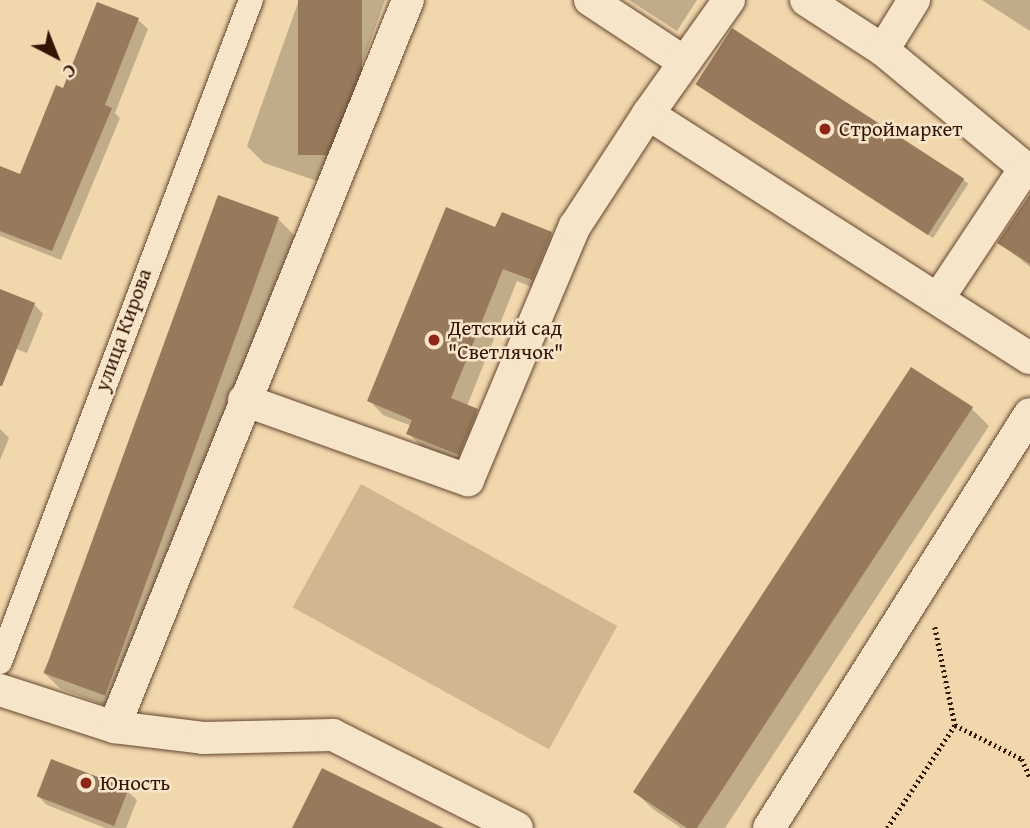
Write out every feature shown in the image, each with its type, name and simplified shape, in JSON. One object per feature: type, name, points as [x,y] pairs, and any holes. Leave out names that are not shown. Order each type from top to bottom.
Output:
[{"type":"street","name":"улица Кирова","points":[[0,662],[251,0]]},
{"type":"street","points":[[114,727],[408,0]]},
{"type":"street","points":[[590,0],[684,62]]},
{"type":"street","points":[[244,400],[468,480],[575,226],[648,114],[729,0]]},
{"type":"street","points":[[806,0],[883,50],[1025,168],[940,296]]},
{"type":"street","points":[[883,50],[914,0]]},
{"type":"street","points":[[648,114],[940,296],[1030,358]]},
{"type":"street","points":[[769,828],[1030,414]]},
{"type":"street","points":[[0,690],[114,727],[203,738],[333,735],[517,828]]},
{"type":"path","points":[[887,828],[955,725],[925,581]]},
{"type":"path","points":[[955,725],[1022,759],[1030,777]]},
{"type":"shaded area","points":[[361,484],[617,626],[549,749],[293,607]]},
{"type":"building","points":[[298,0],[362,0],[362,155],[298,155]]},
{"type":"building","points":[[97,2],[139,18],[105,105],[112,108],[52,251],[0,231],[0,166],[20,174],[56,85],[63,88]]},
{"type":"building","name":"Строймаркет","points":[[732,28],[964,179],[928,235],[696,84]]},
{"type":"building","points":[[1030,194],[1030,264],[997,243]]},
{"type":"building","points":[[218,195],[279,217],[105,696],[44,673]]},
{"type":"building","name":"Детский сад \"Светлячок\"","points":[[446,207],[495,227],[502,212],[552,232],[532,280],[503,269],[451,398],[478,409],[459,455],[406,434],[412,420],[367,401]]},
{"type":"building","points":[[0,289],[35,303],[2,386],[0,386]]},
{"type":"building","points":[[911,367],[973,407],[697,828],[687,828],[633,792]]},
{"type":"building","points":[[51,759],[128,789],[114,826],[37,796]]},
{"type":"building","points":[[322,768],[444,828],[292,828]]},
{"type":"place","name":"Строймаркет","points":[[825,129]]},
{"type":"place","name":"Детский сад \"Светлячок\"","points":[[434,340]]},
{"type":"place","name":"Юность","points":[[86,783]]}]
